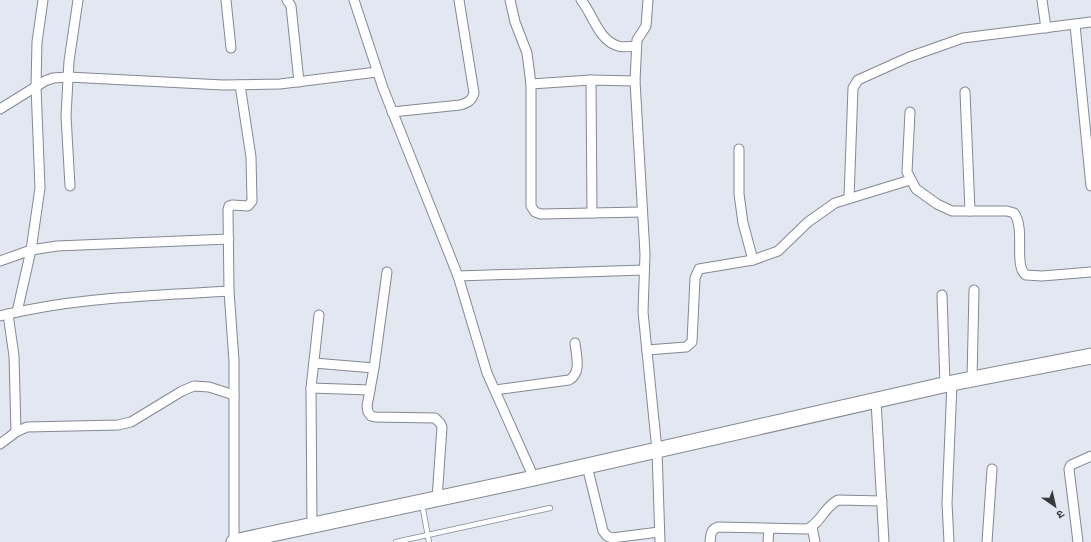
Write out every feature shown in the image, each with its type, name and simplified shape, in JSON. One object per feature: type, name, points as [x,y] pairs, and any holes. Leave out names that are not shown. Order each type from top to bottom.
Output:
[{"type":"main road","points":[[234,542],[534,478],[949,384],[1091,357]]},
{"type":"street","points":[[16,432],[15,364],[9,314],[31,250],[40,188],[36,86],[37,42],[43,0]]},
{"type":"street","points":[[70,186],[66,116],[68,77],[78,0]]},
{"type":"street","points":[[226,0],[231,48]]},
{"type":"street","points":[[287,0],[290,6],[299,82]]},
{"type":"street","points":[[354,0],[377,72],[392,112],[458,276],[487,373],[534,478]]},
{"type":"street","points":[[392,112],[460,105],[469,102],[473,98],[474,93],[459,0]]},
{"type":"street","points":[[510,0],[515,22],[527,53],[531,84],[531,206],[535,212],[541,214],[642,212]]},
{"type":"street","points":[[581,0],[587,6],[597,28],[613,44],[618,46],[636,46]]},
{"type":"street","points":[[648,0],[646,26],[639,36],[636,46],[635,81],[645,254],[643,312],[657,450],[660,542]]},
{"type":"street","points":[[1042,0],[1046,28]]},
{"type":"street","points":[[849,198],[853,88],[855,82],[909,57],[963,38],[1091,22]]},
{"type":"street","points":[[1075,25],[1091,186]]},
{"type":"street","points":[[0,109],[36,86],[52,78],[68,77],[240,85],[299,82],[377,72]]},
{"type":"street","points":[[531,84],[591,80],[635,81]]},
{"type":"street","points":[[591,80],[592,213]]},
{"type":"street","points":[[234,542],[234,361],[228,291],[229,206],[232,204],[248,206],[252,201],[251,157],[240,85]]},
{"type":"street","points":[[965,92],[970,211]]},
{"type":"street","points":[[910,112],[906,172],[916,188],[937,204],[952,211],[1007,211],[1014,213],[1020,225],[1021,271],[1026,275],[1042,276],[1091,272]]},
{"type":"street","points":[[739,149],[739,194],[743,223],[753,260]]},
{"type":"street","points":[[647,350],[686,347],[692,342],[694,278],[699,270],[753,260],[778,251],[822,210],[835,203],[910,180]]},
{"type":"street","points":[[0,261],[31,250],[57,246],[229,239]]},
{"type":"street","points":[[458,276],[644,270]]},
{"type":"street","points":[[386,272],[374,368],[367,406],[368,412],[371,416],[435,418],[440,423],[442,427],[437,499]]},
{"type":"street","points":[[972,380],[974,290]]},
{"type":"street","points":[[9,314],[88,300],[228,291]]},
{"type":"street","points":[[942,294],[949,384],[947,503],[949,542]]},
{"type":"street","points":[[312,526],[312,388],[319,315]]},
{"type":"street","points":[[495,390],[574,378],[577,372],[575,343]]},
{"type":"street","points":[[314,363],[374,368]]},
{"type":"street","points":[[0,444],[16,432],[26,427],[118,425],[132,422],[182,391],[194,386],[209,387],[234,395]]},
{"type":"street","points":[[312,388],[370,390]]},
{"type":"street","points":[[876,401],[884,542]]},
{"type":"street","points":[[1078,542],[1069,468],[1071,465],[1091,456]]},
{"type":"street","points":[[587,466],[603,531],[607,536],[612,538],[659,532]]},
{"type":"street","points":[[987,542],[992,469]]},
{"type":"street","points":[[710,542],[713,529],[718,527],[807,529],[812,527],[833,502],[838,500],[882,501]]},
{"type":"street","points":[[812,527],[815,542]]},
{"type":"street","points":[[768,542],[769,529]]},
{"type":"lane","points":[[422,502],[429,542]]},
{"type":"lane","points":[[396,542],[550,508]]}]
